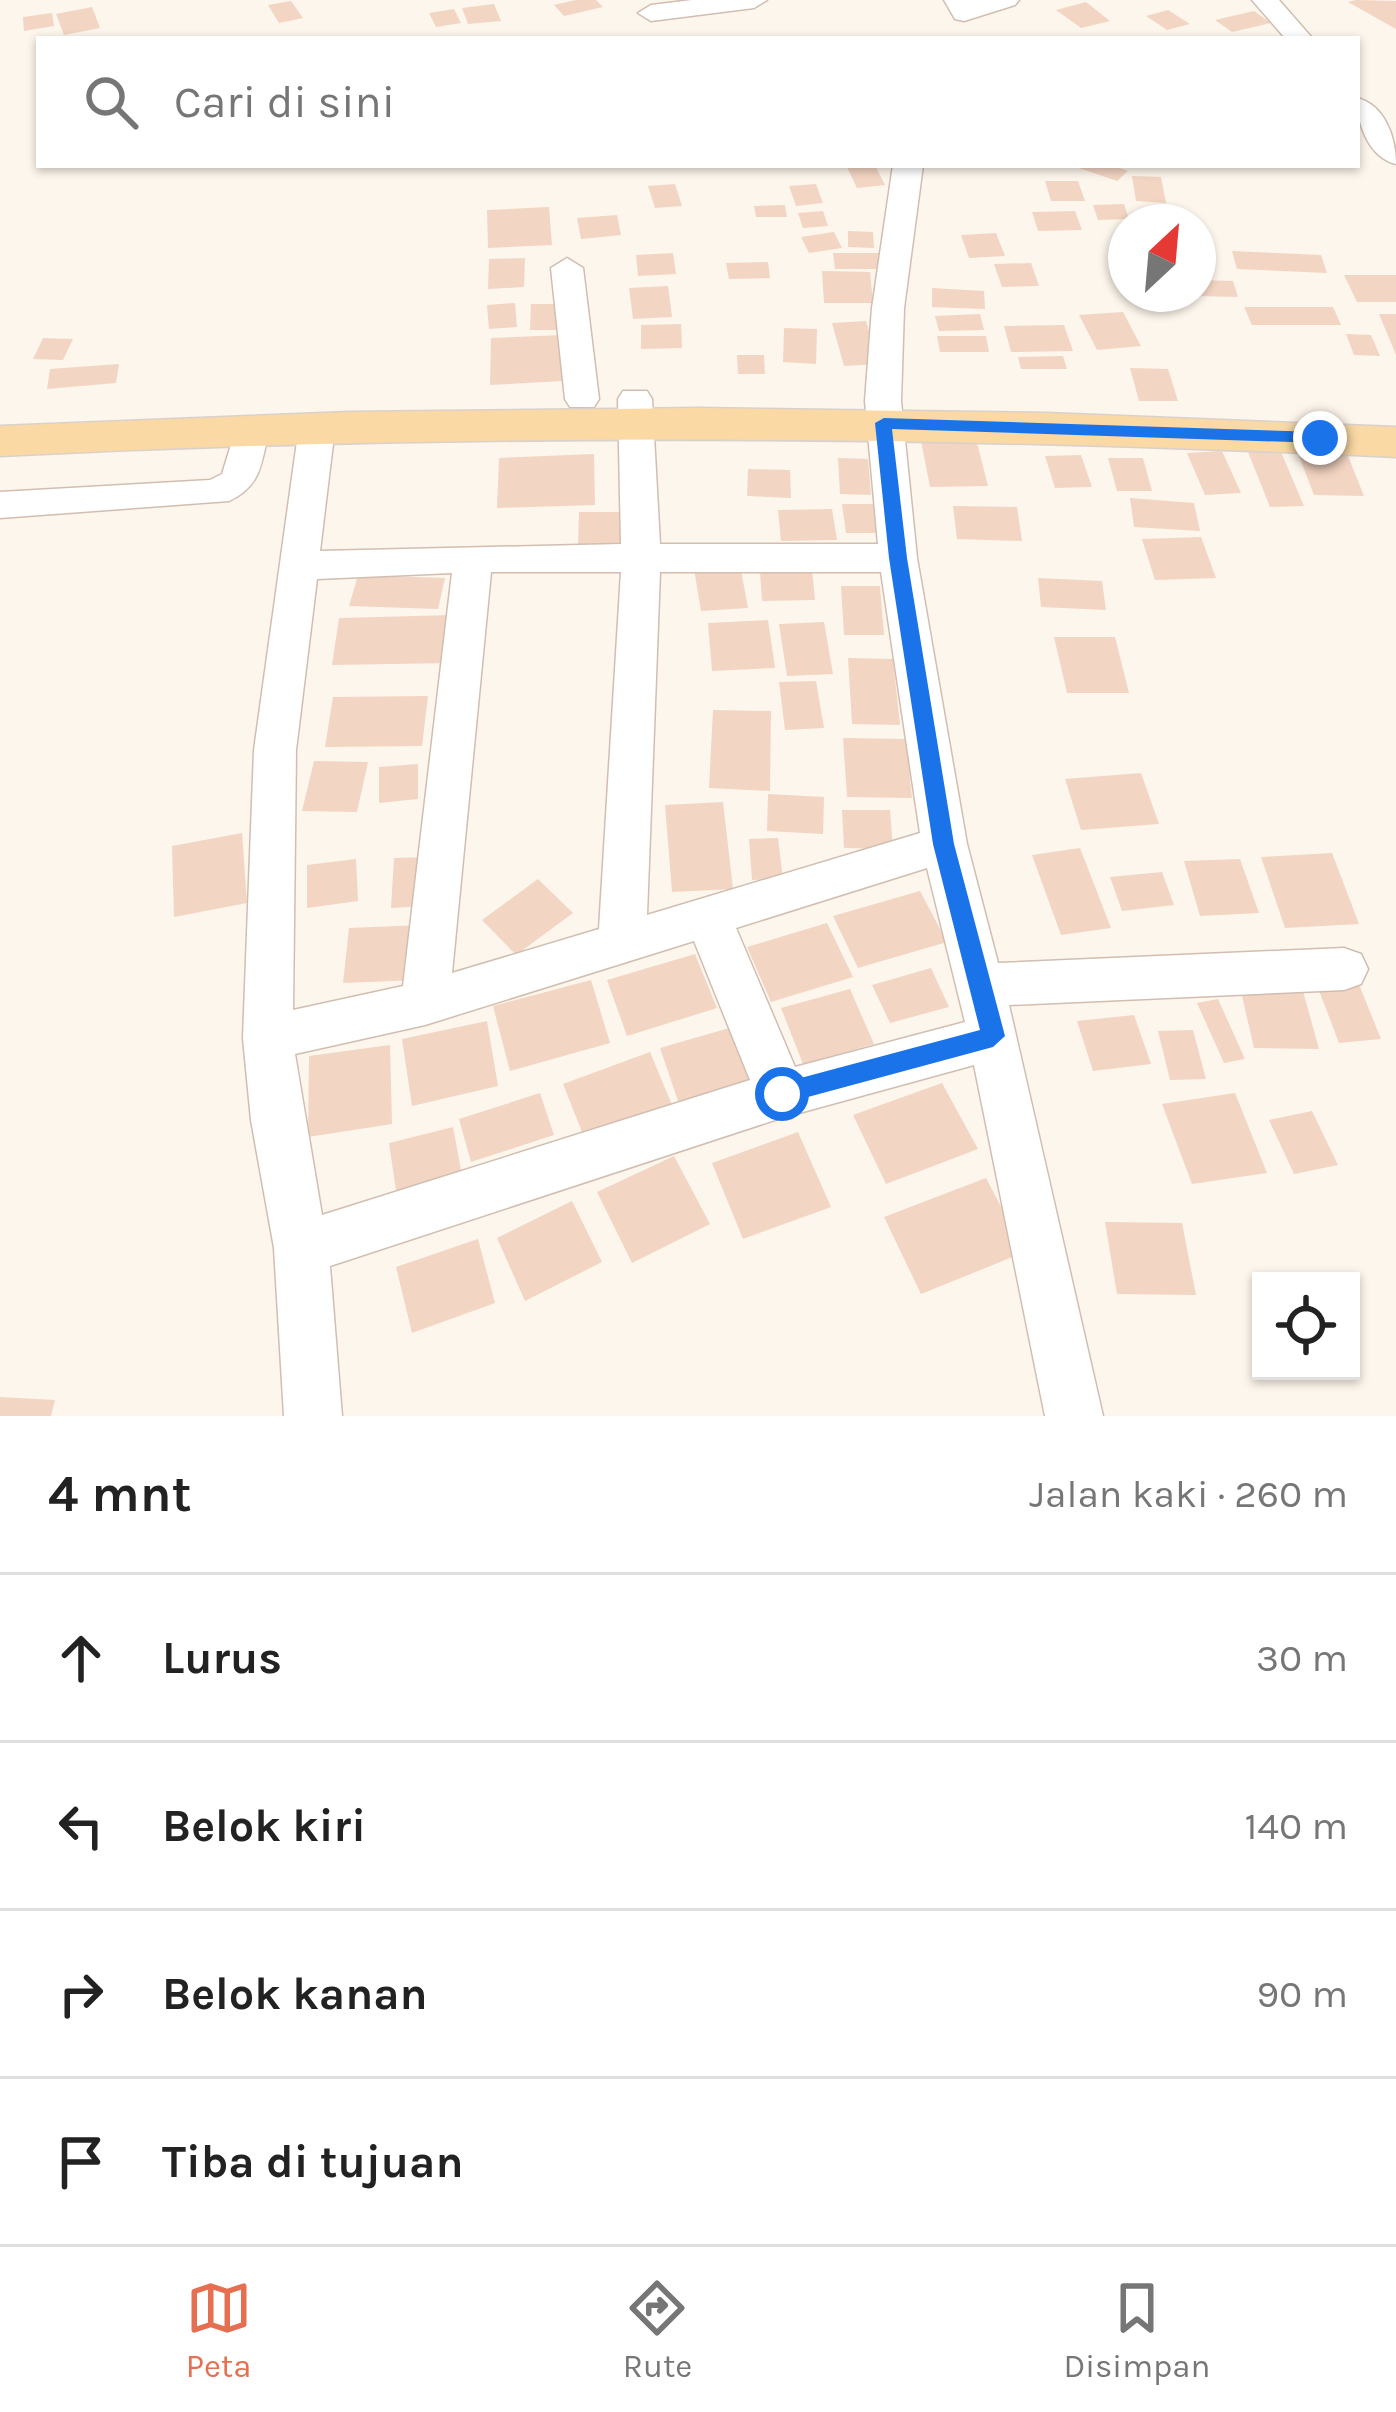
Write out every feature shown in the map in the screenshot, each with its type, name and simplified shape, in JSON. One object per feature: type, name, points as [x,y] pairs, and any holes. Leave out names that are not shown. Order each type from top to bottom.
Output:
[{"type":"main road","points":[[1,426],[582,399],[635,412]]},
{"type":"main road","points":[[883,412],[1034,402],[1396,417]]},
{"type":"main road","points":[[1,426],[251,430],[635,412],[883,412],[1396,442]]},
{"type":"street","points":[[620,0],[668,14],[754,0]]},
{"type":"street","points":[[957,0],[964,13],[1006,0]]},
{"type":"street","points":[[1265,0],[1297,36]]},
{"type":"street","points":[[1360,110],[1396,155]]},
{"type":"street","points":[[908,168],[888,308],[883,412],[898,558],[944,844],[993,1036],[1074,1416]]},
{"type":"street","points":[[567,268],[582,399]]},
{"type":"street","points":[[622,943],[641,557],[635,412]]},
{"type":"street","points":[[313,1416],[301,1248],[277,1120],[268,1038],[275,750],[317,427]]},
{"type":"street","points":[[0,505],[216,492],[239,481],[251,430]]},
{"type":"street","points":[[297,566],[473,558],[898,558]]},
{"type":"street","points":[[425,1003],[473,558]]},
{"type":"street","points":[[268,1038],[425,1003],[944,844]]},
{"type":"street","points":[[708,916],[782,1094]]},
{"type":"street","points":[[979,986],[1344,969]]},
{"type":"street","points":[[301,1248],[782,1094],[993,1036]]},
{"type":"building","points":[[596,0],[603,7],[564,16],[554,5]]},
{"type":"building","points":[[291,1],[303,18],[279,23],[268,5]]},
{"type":"building","points":[[1396,1],[1396,29],[1348,2]]},
{"type":"building","points":[[1086,2],[1110,21],[1081,28],[1056,10]]},
{"type":"building","points":[[494,4],[501,21],[468,24],[462,8]]},
{"type":"building","points":[[92,7],[100,28],[64,35],[56,14]]},
{"type":"building","points":[[454,9],[461,23],[436,27],[429,13]]},
{"type":"building","points":[[1168,10],[1190,24],[1167,30],[1146,16]]},
{"type":"building","points":[[1254,11],[1271,23],[1232,32],[1215,20]]},
{"type":"building","points":[[52,13],[54,26],[24,31],[23,17]]},
{"type":"building","points":[[847,168],[876,168],[885,185],[857,188]]},
{"type":"building","points":[[1079,168],[1128,171],[1117,181]]},
{"type":"building","points":[[1132,176],[1161,177],[1166,203],[1136,201]]},
{"type":"building","points":[[1045,181],[1078,181],[1085,201],[1051,201]]},
{"type":"building","points":[[675,184],[682,206],[655,208],[648,186]]},
{"type":"building","points":[[816,184],[823,203],[796,206],[789,186]]},
{"type":"building","points":[[785,205],[787,217],[756,217],[754,206]]},
{"type":"building","points":[[1093,205],[1108,205],[1108,220],[1098,220]]},
{"type":"building","points":[[549,207],[552,245],[488,248],[487,210]]},
{"type":"building","points":[[823,211],[828,226],[803,228],[798,213]]},
{"type":"building","points":[[1075,211],[1082,230],[1038,231],[1032,212]]},
{"type":"building","points":[[617,215],[621,235],[581,239],[577,218]]},
{"type":"building","points":[[848,231],[873,232],[874,248],[848,247]]},
{"type":"building","points":[[834,232],[842,248],[809,253],[801,237]]},
{"type":"building","points":[[996,233],[1005,256],[969,258],[961,235]]},
{"type":"building","points":[[1232,251],[1321,255],[1327,273],[1237,269]]},
{"type":"building","points":[[673,253],[676,274],[638,276],[636,255]]},
{"type":"building","points":[[833,253],[885,253],[888,269],[835,269]]},
{"type":"building","points":[[525,258],[524,287],[488,289],[489,259]]},
{"type":"building","points":[[768,262],[770,278],[729,279],[726,263]]},
{"type":"building","points":[[1031,263],[1039,286],[1002,287],[994,264]]},
{"type":"building","points":[[822,271],[870,272],[873,303],[824,303]]},
{"type":"building","points":[[1344,275],[1396,275],[1396,302],[1357,302]]},
{"type":"building","points":[[1216,281],[1233,281],[1238,297],[1216,296]]},
{"type":"building","points":[[668,286],[672,317],[633,319],[629,288]]},
{"type":"building","points":[[932,288],[984,291],[985,309],[932,307]]},
{"type":"building","points":[[515,303],[517,327],[489,329],[487,305]]},
{"type":"building","points":[[531,304],[559,304],[558,330],[530,330]]},
{"type":"building","points":[[1244,307],[1333,307],[1341,325],[1252,325]]},
{"type":"building","points":[[1123,312],[1141,346],[1097,350],[1079,315]]},
{"type":"building","points":[[980,314],[984,330],[939,331],[935,316]]},
{"type":"building","points":[[1379,314],[1396,314],[1396,355]]},
{"type":"building","points":[[866,321],[879,364],[844,366],[832,323]]},
{"type":"building","points":[[681,324],[682,348],[641,349],[641,325]]},
{"type":"building","points":[[1064,325],[1073,351],[1011,352],[1004,326]]},
{"type":"building","points":[[784,328],[817,329],[816,364],[783,362]]},
{"type":"building","points":[[1346,334],[1371,335],[1380,356],[1354,355]]},
{"type":"building","points":[[562,335],[563,381],[490,385],[491,338]]},
{"type":"building","points":[[937,336],[986,336],[989,352],[940,352]]},
{"type":"building","points":[[43,338],[73,339],[63,360],[33,359]]},
{"type":"building","points":[[737,355],[764,355],[765,374],[738,374]]},
{"type":"building","points":[[1063,356],[1067,369],[1021,369],[1018,357]]},
{"type":"building","points":[[119,364],[116,383],[47,389],[50,369]]},
{"type":"building","points":[[1130,368],[1168,369],[1178,401],[1139,401]]},
{"type":"building","points":[[976,439],[988,486],[930,487],[921,441]]},
{"type":"building","points":[[1222,451],[1241,493],[1205,495],[1187,453]]},
{"type":"building","points":[[1248,452],[1281,452],[1304,506],[1270,507]]},
{"type":"building","points":[[594,454],[595,505],[497,508],[499,458]]},
{"type":"building","points":[[1081,455],[1092,487],[1055,488],[1045,456]]},
{"type":"building","points":[[1299,456],[1348,456],[1364,496],[1314,495]]},
{"type":"building","points":[[838,458],[868,459],[871,495],[840,494]]},
{"type":"building","points":[[1108,458],[1143,458],[1152,491],[1117,491]]},
{"type":"building","points":[[748,469],[790,470],[791,498],[747,496]]},
{"type":"building","points":[[1130,498],[1194,503],[1200,531],[1134,527]]},
{"type":"building","points":[[842,504],[873,504],[876,533],[846,533]]},
{"type":"building","points":[[953,506],[1017,507],[1022,541],[957,539]]},
{"type":"building","points":[[832,509],[837,540],[781,541],[778,510]]},
{"type":"building","points":[[579,512],[622,512],[622,548],[578,548]]},
{"type":"building","points":[[1201,537],[1216,578],[1155,580],[1142,539]]},
{"type":"building","points":[[740,565],[748,608],[701,611],[694,569]]},
{"type":"building","points":[[812,570],[815,600],[762,601],[760,571]]},
{"type":"building","points":[[358,575],[445,578],[438,609],[349,606]]},
{"type":"building","points":[[1038,578],[1102,581],[1106,610],[1041,607]]},
{"type":"building","points":[[841,586],[880,586],[884,635],[844,635]]},
{"type":"building","points":[[454,615],[450,663],[332,665],[339,618]]},
{"type":"building","points":[[768,620],[775,668],[712,671],[708,623]]},
{"type":"building","points":[[824,622],[833,674],[787,676],[779,624]]},
{"type":"building","points":[[1054,637],[1115,637],[1129,693],[1067,693]]},
{"type":"building","points":[[848,658],[893,659],[900,725],[852,724]]},
{"type":"building","points":[[816,681],[824,728],[785,730],[779,682]]},
{"type":"building","points":[[428,696],[422,746],[325,747],[333,697]]},
{"type":"building","points":[[713,710],[771,711],[770,791],[709,788]]},
{"type":"building","points":[[843,738],[906,739],[912,798],[847,797]]},
{"type":"building","points":[[314,761],[368,762],[357,812],[302,811]]},
{"type":"building","points":[[418,764],[418,799],[379,803],[379,767]]},
{"type":"building","points":[[1141,773],[1159,824],[1081,830],[1065,779]]},
{"type":"building","points":[[768,794],[824,797],[823,834],[767,831]]},
{"type":"building","points":[[723,802],[733,889],[672,892],[665,805]]},
{"type":"building","points":[[842,810],[890,810],[893,849],[844,848]]},
{"type":"building","points":[[242,833],[247,903],[174,917],[172,846]]},
{"type":"building","points":[[778,838],[783,879],[752,880],[749,839]]},
{"type":"building","points":[[1080,848],[1111,928],[1061,935],[1032,855]]},
{"type":"building","points":[[1332,853],[1359,924],[1285,928],[1261,857]]},
{"type":"building","points":[[427,857],[425,906],[391,908],[394,858]]},
{"type":"building","points":[[356,859],[358,901],[307,908],[307,865]]},
{"type":"building","points":[[1240,859],[1259,913],[1200,916],[1184,861]]},
{"type":"building","points":[[1162,872],[1174,905],[1122,911],[1110,877]]},
{"type":"building","points":[[538,879],[573,913],[516,955],[482,920]]},
{"type":"building","points":[[920,891],[947,942],[858,968],[833,916]]},
{"type":"building","points":[[827,923],[853,977],[771,1002],[747,947]]},
{"type":"building","points":[[422,925],[417,980],[343,983],[349,928]]},
{"type":"building","points":[[695,954],[717,1008],[627,1036],[607,980]]},
{"type":"building","points":[[931,968],[949,1007],[890,1023],[872,985]]},
{"type":"building","points":[[1356,977],[1381,1039],[1339,1043],[1315,980]]},
{"type":"building","points":[[591,980],[610,1043],[510,1071],[493,1006]]},
{"type":"building","points":[[1239,983],[1301,984],[1319,1049],[1254,1048]]},
{"type":"building","points":[[850,989],[874,1044],[803,1064],[781,1008]]},
{"type":"building","points":[[1218,999],[1245,1059],[1224,1063],[1197,1003]]},
{"type":"building","points":[[1134,1015],[1151,1064],[1093,1071],[1077,1021]]},
{"type":"building","points":[[487,1021],[498,1086],[412,1106],[402,1039]]},
{"type":"building","points":[[743,1024],[764,1079],[679,1104],[660,1048]]},
{"type":"building","points":[[1193,1030],[1206,1079],[1170,1080],[1158,1031]]},
{"type":"building","points":[[390,1045],[392,1124],[308,1137],[309,1056]]},
{"type":"building","points":[[650,1052],[672,1105],[584,1137],[563,1084]]},
{"type":"building","points":[[942,1083],[978,1149],[886,1184],[853,1115]]},
{"type":"building","points":[[540,1093],[554,1135],[471,1162],[459,1119]]},
{"type":"building","points":[[1235,1093],[1267,1173],[1192,1184],[1162,1104]]},
{"type":"building","points":[[1312,1111],[1338,1165],[1294,1174],[1269,1120]]},
{"type":"building","points":[[453,1127],[463,1181],[397,1197],[389,1143]]},
{"type":"building","points":[[798,1132],[831,1207],[743,1239],[712,1163]]},
{"type":"building","points":[[674,1156],[710,1224],[632,1263],[597,1192]]},
{"type":"building","points":[[986,1178],[1025,1252],[921,1294],[884,1217]]},
{"type":"building","points":[[572,1201],[602,1262],[525,1301],[497,1238]]},
{"type":"building","points":[[1105,1222],[1182,1223],[1196,1295],[1117,1294]]},
{"type":"building","points":[[478,1239],[495,1303],[412,1333],[396,1267]]},
{"type":"building","points":[[0,1397],[55,1400],[51,1416],[0,1416]]},
{"type":"route","points":[[782,1094],[993,1036],[944,844],[898,558],[884,423],[1320,438]]}]
